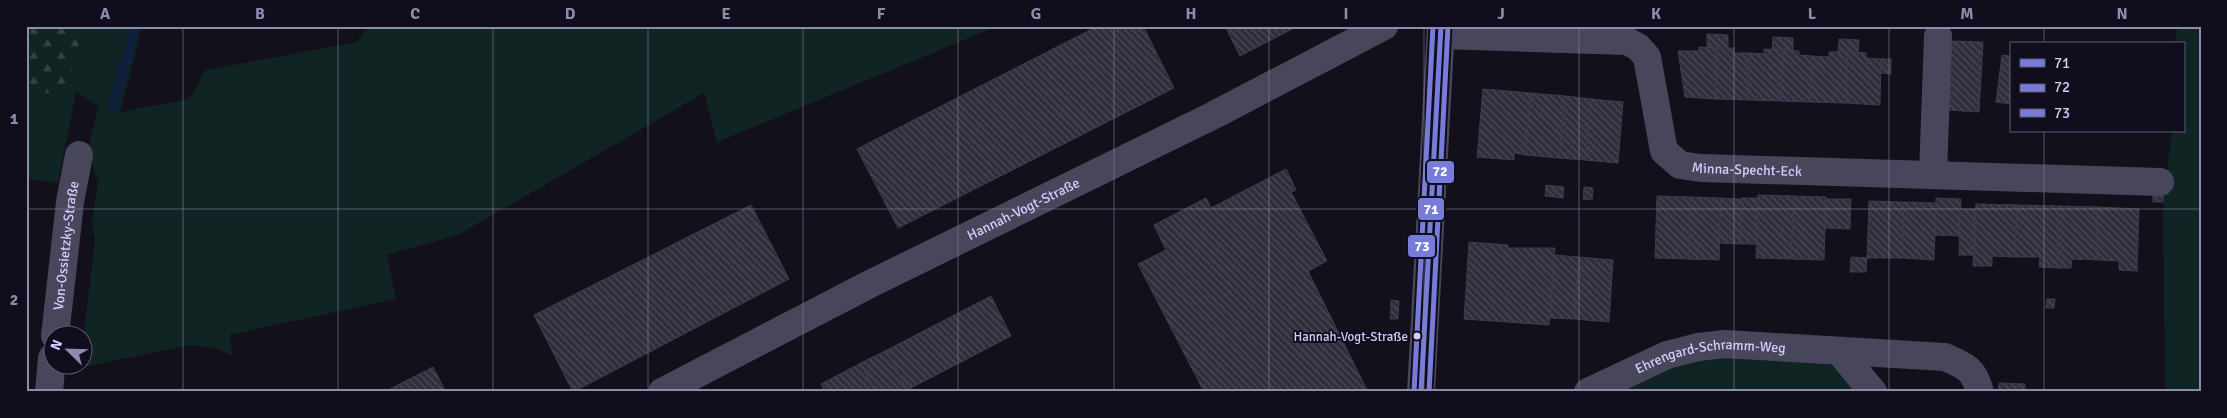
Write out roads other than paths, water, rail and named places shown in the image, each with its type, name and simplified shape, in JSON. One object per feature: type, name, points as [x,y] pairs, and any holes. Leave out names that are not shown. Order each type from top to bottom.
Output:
[{"type":"street","name":"Hannah-Vogt-Straße","points":[[662,392],[870,284],[1214,115],[1384,26]]},
{"type":"street","name":"Minna-Specht-Eck","points":[[1441,31],[1628,41],[1638,47],[1647,57],[1664,151],[1680,165],[1701,168],[2160,182]]},
{"type":"street","points":[[1420,392],[1441,31]]},
{"type":"street","points":[[1933,174],[1938,36]]},
{"type":"street","name":"Von-Ossietzky-Straße","points":[[56,326],[70,202],[79,155]]},
{"type":"street","name":"Ehrengard-Schramm-Weg","points":[[1588,392],[1667,355],[1698,347],[1725,344],[1946,357],[1966,366],[1976,378],[1980,392]]},
{"type":"street","points":[[1839,351],[1873,392]]},
{"type":"street","points":[[49,392],[50,376]]},
{"type":"waterway","points":[[112,108],[136,26]]},
{"type":"place","name":"Hannah-Vogt-Straße","points":[[1417,336]]}]
